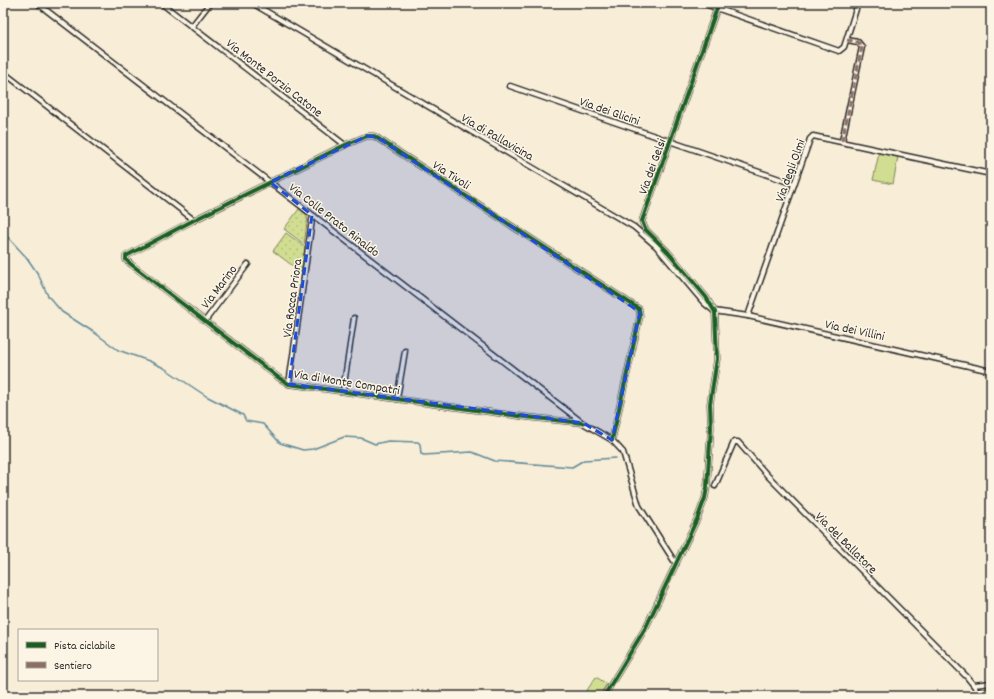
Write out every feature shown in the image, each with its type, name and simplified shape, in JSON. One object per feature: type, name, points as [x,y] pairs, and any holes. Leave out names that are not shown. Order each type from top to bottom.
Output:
[{"type":"main road","points":[[969,696],[991,692]]},
{"type":"street","name":"Via Colle Prato Rinaldo","points":[[37,3],[583,423],[612,440]]},
{"type":"street","name":"Via Monte Porzio Catone","points":[[162,3],[345,144]]},
{"type":"street","points":[[192,26],[210,3]]},
{"type":"street","name":"Via di Pallavicina","points":[[252,3],[634,227],[656,246],[704,303],[714,311]]},
{"type":"street","points":[[702,3],[835,50],[842,50],[847,40],[858,3]]},
{"type":"street","name":"Via dei Gelsi","points":[[714,311],[706,296],[642,224],[717,8]]},
{"type":"street","points":[[842,141],[862,47],[859,43],[847,40]]},
{"type":"street","points":[[3,72],[194,220]]},
{"type":"street","name":"Via dei Glicini","points":[[510,86],[794,184]]},
{"type":"street","name":"Via Tivoli","points":[[125,257],[194,220],[345,144],[367,136],[377,137],[639,309],[640,316],[612,440]]},
{"type":"street","name":"Via degli Olmi","points":[[748,316],[812,136],[842,141],[991,174]]},
{"type":"street","name":"Via Rocca Priora","points":[[289,384],[312,220],[314,216]]},
{"type":"street","name":"Via di Monte Compatri","points":[[125,257],[129,262],[204,321],[289,384],[583,423]]},
{"type":"street","name":"Via Marino","points":[[204,321],[248,264]]},
{"type":"street","points":[[604,696],[643,634],[676,564],[707,492],[711,428],[710,404],[717,364],[714,311]]},
{"type":"street","name":"Via dei Villini","points":[[714,311],[748,316],[991,371]]},
{"type":"street","points":[[343,391],[354,318]]},
{"type":"street","points":[[397,399],[405,351]]},
{"type":"street","points":[[612,440],[626,457],[634,492],[642,513],[676,564]]},
{"type":"street","name":"Via del Ballatore","points":[[715,486],[734,442],[737,441],[767,475],[974,686],[977,695]]},
{"type":"street","points":[[974,686],[991,683]]},
{"type":"highlighted area","points":[[367,136],[377,137],[640,312],[612,440],[583,423],[289,384],[312,215],[270,182]]},
{"type":"green space","points":[[879,153],[898,157],[893,184],[873,180]]},
{"type":"green space","points":[[299,209],[308,216],[304,244],[284,229]]},
{"type":"green space","points":[[286,233],[305,247],[301,272],[273,251]]},
{"type":"green space","points":[[596,677],[607,684],[599,696],[583,696]]},
{"type":"waterway","points":[[3,232],[27,258],[38,274],[48,296],[62,312],[118,350],[164,368],[206,396],[243,415],[246,421],[263,424],[280,443],[303,450],[313,449],[344,437],[361,438],[375,444],[388,441],[418,442],[420,444],[421,454],[424,455],[472,452],[495,461],[572,467],[584,460],[616,458]]},
{"type":"marked path","points":[[842,141],[862,47],[858,42],[847,40]]},
{"type":"cycle path","points":[[604,696],[646,627],[698,517],[705,498],[707,487],[711,428],[710,404],[717,359],[715,312],[706,297],[668,252],[645,229],[642,221],[717,8]]},
{"type":"cycle path","points":[[583,423],[526,417],[289,384],[279,378],[132,265],[126,260],[126,256],[194,220],[345,145],[367,136],[374,136],[639,309],[640,316],[612,440]]}]
